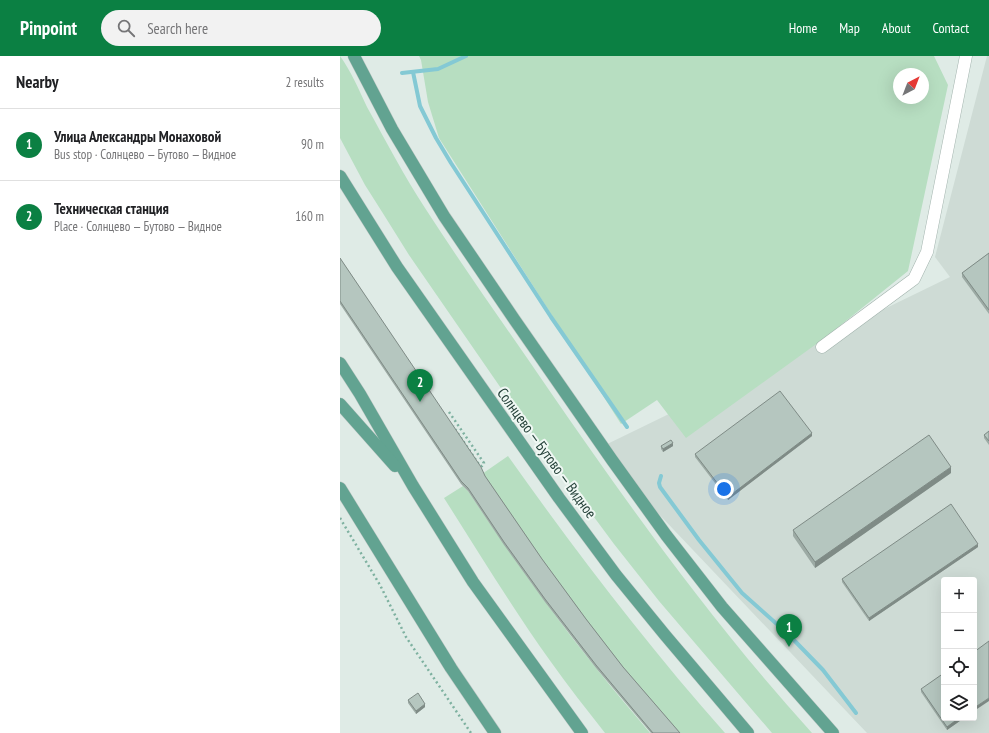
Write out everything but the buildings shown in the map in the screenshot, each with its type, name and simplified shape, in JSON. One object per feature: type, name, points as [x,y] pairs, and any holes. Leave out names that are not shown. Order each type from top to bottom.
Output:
[{"type":"main road","points":[[354,56],[392,129],[444,216],[612,460],[666,535],[722,607],[833,733]]},
{"type":"main road","name":"Солнцево — Бутово — Видное","points":[[340,176],[397,267],[559,498],[616,575],[748,733]]},
{"type":"main road","points":[[340,363],[360,394],[413,486],[473,582],[582,733]]},
{"type":"main road","points":[[340,404],[413,486]]},
{"type":"main road","points":[[340,488],[451,668],[496,733]]},
{"type":"street","points":[[822,347],[914,279],[927,252],[966,56]]},
{"type":"path","points":[[449,412],[484,463],[482,466],[480,466],[449,419]]},
{"type":"path","points":[[340,518],[380,585],[406,637],[471,733]]},
{"type":"shaded area","points":[[987,56],[989,56],[989,733],[867,733],[597,449],[950,277],[935,257]]},
{"type":"green space","points":[[340,56],[417,196],[580,435],[643,523],[708,609],[776,692],[812,733],[772,733],[659,601],[614,544],[534,436],[409,255],[365,185],[340,138]]},
{"type":"green space","points":[[419,56],[934,56],[948,85],[908,271],[826,337],[686,438],[657,400],[621,424],[439,138],[428,102]]},
{"type":"green space","points":[[508,456],[613,598],[696,700],[725,733],[676,733],[586,623],[482,474]]},
{"type":"green space","points":[[463,486],[562,625],[602,676],[650,733],[605,733],[571,689],[523,622],[444,498]]},
{"type":"waterway","points":[[402,73],[438,69],[466,56]]},
{"type":"waterway","points":[[413,72],[420,106],[436,138],[451,163],[551,317],[627,427]]},
{"type":"waterway","points":[[661,476],[659,483],[660,487],[699,540],[742,593],[788,634],[823,670],[856,713]]},
{"type":"place","name":"Техническая станция","points":[[420,402]]},
{"type":"place","name":"Улица Александры Монаховой","points":[[789,647]]}]
